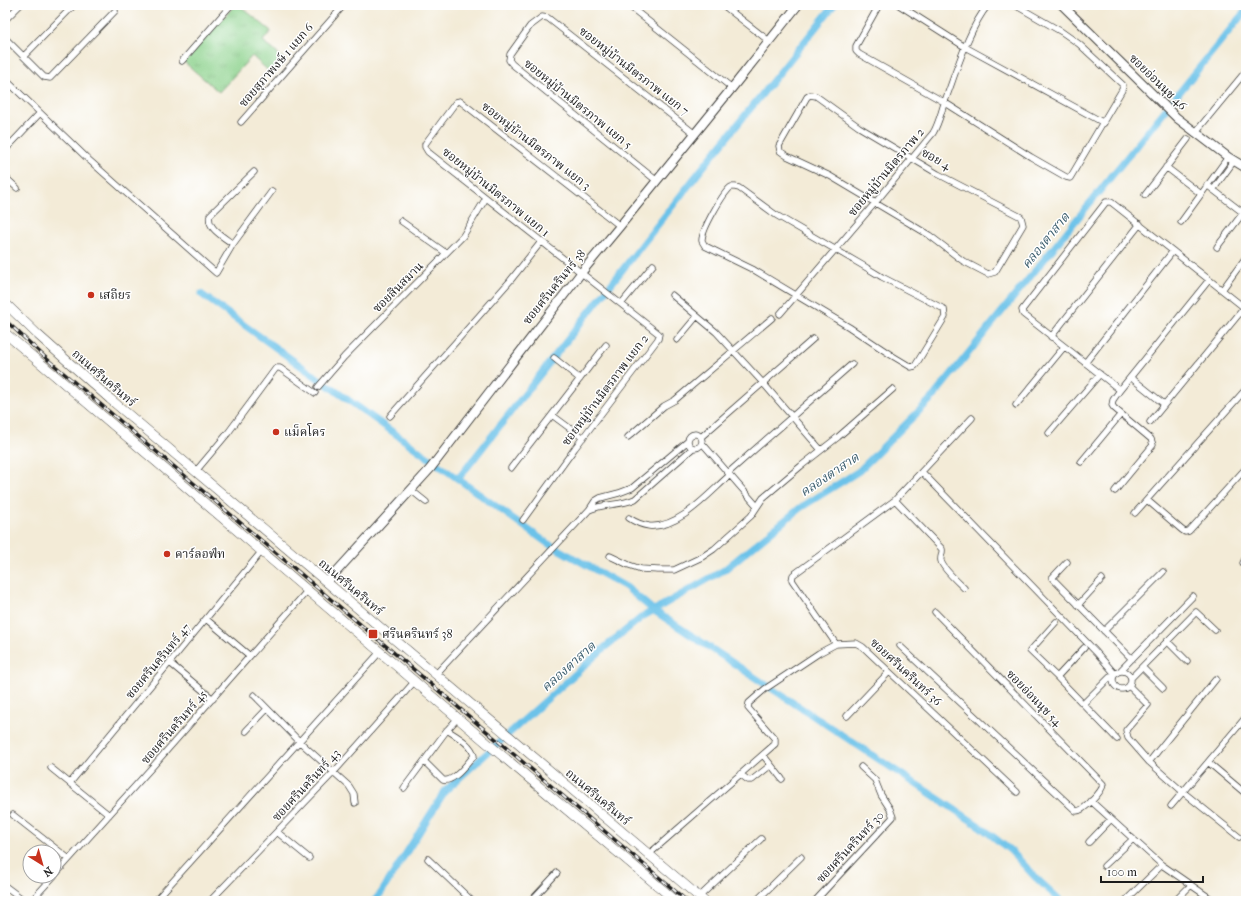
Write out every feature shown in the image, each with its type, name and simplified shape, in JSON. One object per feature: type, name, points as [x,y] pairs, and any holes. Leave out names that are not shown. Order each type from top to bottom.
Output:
[{"type":"main road","name":"ถนนศรีนครินทร์","points":[[5,303],[104,394],[702,899]]},
{"type":"main road","points":[[5,333],[503,757],[676,901]]},
{"type":"street","points":[[5,20],[20,5]]},
{"type":"street","points":[[24,56],[74,5]]},
{"type":"street","points":[[182,61],[231,5]]},
{"type":"street","name":"ซอยสุภาพงษ์ 1 แยก 6","points":[[241,122],[344,5]]},
{"type":"street","points":[[628,5],[732,88]]},
{"type":"street","points":[[723,5],[769,41]]},
{"type":"street","name":"ซอยศรีนครินทร์ 38","points":[[327,582],[430,469],[581,272],[657,181],[798,5]]},
{"type":"street","points":[[879,5],[856,46],[857,53],[944,102],[1031,157],[1069,178],[1072,176],[1104,123],[1122,90],[1123,85],[1079,44],[1062,32],[1015,5]]},
{"type":"street","points":[[899,5],[965,47],[1104,123]]},
{"type":"street","name":"ซอยหมู่บ้านมิตรภาพ 2","points":[[780,314],[913,158],[936,126],[965,47],[979,16],[988,5]]},
{"type":"street","name":"ซอยอ่อนนุช 46","points":[[1062,5],[1177,118],[1231,159],[1246,168]]},
{"type":"street","points":[[5,38],[44,77],[50,78],[115,12]]},
{"type":"street","name":"ซอยหมู่บ้านมิตรภาพ แยก 7","points":[[523,36],[530,26],[537,20],[545,17],[548,18],[695,134]]},
{"type":"street","name":"ซอยหมู่บ้านมิตรภาพ แยก 5","points":[[523,36],[510,54],[509,60],[512,64],[657,181]]},
{"type":"street","points":[[1196,133],[1246,71]]},
{"type":"street","points":[[5,79],[89,160],[216,273],[234,244],[272,191]]},
{"type":"street","name":"ซอย 4","points":[[810,95],[816,96],[859,127],[913,158],[957,184],[1017,214],[1023,220],[1022,225],[995,272],[988,274],[963,262],[929,235],[830,176],[792,159],[780,151],[779,146],[807,97],[810,95]]},
{"type":"street","name":"ซอยหมู่บ้านมิตรภาพ แยก 3","points":[[442,120],[458,100],[463,102],[620,226]]},
{"type":"street","points":[[5,150],[40,113]]},
{"type":"street","name":"ซอยหมู่บ้านมิตรภาพ แยก 1","points":[[442,120],[425,144],[426,149],[541,242],[581,272]]},
{"type":"street","points":[[1145,195],[1188,139]]},
{"type":"street","points":[[1181,222],[1207,185],[1231,159]]},
{"type":"street","points":[[1213,190],[1231,159]]},
{"type":"street","points":[[1166,167],[1201,194]]},
{"type":"street","points":[[234,244],[210,226],[208,220],[210,215],[254,172]]},
{"type":"street","points":[[5,177],[17,188]]},
{"type":"street","points":[[1207,185],[1244,214],[1217,247]]},
{"type":"street","points":[[735,187],[739,188],[776,215],[835,249],[882,277],[944,309],[945,317],[917,364],[913,367],[909,366],[849,327],[754,270],[710,249],[703,244],[701,237],[722,198],[728,190],[735,187]]},
{"type":"street","name":"ซอยสินสมาน","points":[[318,387],[468,230],[486,198]]},
{"type":"street","points":[[1120,390],[1051,337],[1023,314],[1022,310],[1104,205],[1109,201],[1140,224],[1245,309],[1150,422]]},
{"type":"street","points":[[401,221],[446,253]]},
{"type":"street","points":[[1051,337],[1140,224]]},
{"type":"street","points":[[390,416],[510,281],[541,242]]},
{"type":"street","points":[[1085,363],[1173,251]]},
{"type":"street","points":[[1222,290],[1246,257]]},
{"type":"street","points":[[621,304],[653,265]]},
{"type":"street","name":"ซอยหมู่บ้านมิตรภาพ แยก 2","points":[[523,520],[659,336],[657,331],[581,272]]},
{"type":"street","points":[[1115,491],[1153,445],[1151,439],[1114,408],[1112,403],[1120,390],[1209,280]]},
{"type":"street","points":[[672,295],[716,332],[763,383],[821,450]]},
{"type":"street","points":[[676,340],[697,316]]},
{"type":"street","points":[[628,437],[664,406],[675,400],[772,318]]},
{"type":"street","points":[[701,436],[813,339]]},
{"type":"street","points":[[511,468],[606,345]]},
{"type":"street","points":[[1016,405],[1064,347]]},
{"type":"street","points":[[554,358],[580,379]]},
{"type":"street","points":[[629,518],[648,526],[660,526],[678,519],[697,504],[852,364]]},
{"type":"street","points":[[196,471],[228,433],[276,368],[280,368],[315,393]]},
{"type":"street","points":[[1049,433],[1100,374]]},
{"type":"street","points":[[1134,380],[1164,404]]},
{"type":"street","points":[[610,556],[641,569],[658,570],[674,570],[702,557],[714,549],[751,516],[763,498],[838,437],[893,389]]},
{"type":"street","points":[[1135,513],[1246,389]]},
{"type":"street","points":[[1081,462],[1121,414]]},
{"type":"street","points":[[552,415],[583,438]]},
{"type":"street","points":[[836,644],[792,580],[793,575],[895,500],[972,418]]},
{"type":"street","points":[[436,674],[589,510],[595,501],[600,498],[625,492],[632,488],[688,441],[690,436],[696,434],[701,436]]},
{"type":"street","points":[[701,436],[702,443],[757,506]]},
{"type":"street","points":[[688,441],[693,448]]},
{"type":"street","points":[[589,510],[626,503],[635,499],[693,448],[699,447],[702,443]]},
{"type":"street","points":[[1147,500],[1182,530],[1185,532],[1189,531],[1246,468]]},
{"type":"street","points":[[922,472],[1116,674]]},
{"type":"street","points":[[411,490],[426,502]]},
{"type":"street","points":[[895,500],[942,549],[943,552],[941,558],[943,565],[964,588]]},
{"type":"street","name":"ซอยศรีนครินทร์ 47","points":[[70,784],[262,551]]},
{"type":"street","points":[[1246,557],[1243,563],[1246,568]]},
{"type":"street","points":[[1067,562],[1052,578],[1132,658]]},
{"type":"street","points":[[1104,630],[1163,572]]},
{"type":"street","points":[[1078,605],[1102,579]]},
{"type":"street","name":"ซอยศรีนครินทร์ 45","points":[[62,867],[213,699],[308,590]]},
{"type":"street","points":[[1193,596],[1116,674],[1114,684],[1117,688],[1123,689],[1129,686],[1131,678],[1196,612],[1215,630]]},
{"type":"street","name":"ซอยอ่อนนุช 54","points":[[900,646],[1076,811],[1080,811],[1091,801],[1102,789],[1103,784],[936,612]]},
{"type":"street","points":[[206,620],[250,656]]},
{"type":"street","points":[[1056,622],[1030,651],[1117,739]]},
{"type":"street","points":[[1167,641],[1187,661]]},
{"type":"street","name":"ซอยศรีนครินทร์ 36","points":[[648,854],[775,744],[775,739],[750,711],[747,705],[765,689],[819,653],[836,644],[859,644],[1017,792]]},
{"type":"street","points":[[1057,677],[1084,648]]},
{"type":"street","points":[[155,901],[380,652]]},
{"type":"street","points":[[170,662],[213,699]]},
{"type":"street","points":[[1142,667],[1163,688]]},
{"type":"street","points":[[847,716],[889,672]]},
{"type":"street","points":[[1083,704],[1110,677],[1127,672],[1131,678]]},
{"type":"street","points":[[1149,762],[1216,679]]},
{"type":"street","name":"ซอยศรีนครินทร์ 43","points":[[210,901],[334,772],[415,681]]},
{"type":"street","points":[[1129,686],[1148,705],[1126,730],[1128,738],[1149,762],[1183,792],[1239,837]]},
{"type":"street","points":[[254,695],[300,742],[352,790],[355,803]]},
{"type":"street","points":[[246,731],[267,709]]},
{"type":"street","points":[[1171,806],[1246,717]]},
{"type":"street","points":[[404,788],[447,730],[458,718]]},
{"type":"street","points":[[424,761],[443,780],[448,781],[453,779],[474,756],[470,747],[447,730]]},
{"type":"street","points":[[763,755],[782,779]]},
{"type":"street","points":[[1208,762],[1246,794]]},
{"type":"street","points":[[740,774],[748,780],[752,780],[771,765]]},
{"type":"street","name":"ซอยศรีนครินทร์ 30","points":[[815,901],[893,817],[893,813],[881,795],[875,780],[862,767]]},
{"type":"street","points":[[51,768],[109,815]]},
{"type":"street","points":[[1091,801],[1162,865],[1214,901]]},
{"type":"street","points":[[13,815],[69,859]]},
{"type":"street","points":[[1089,842],[1111,819]]},
{"type":"street","points":[[277,832],[309,858]]},
{"type":"street","points":[[702,899],[761,839]]},
{"type":"street","points":[[1104,866],[1133,839]]},
{"type":"street","points":[[756,901],[801,856]]},
{"type":"street","points":[[428,859],[472,901]]},
{"type":"street","points":[[1125,901],[1162,865]]},
{"type":"street","points":[[530,901],[557,873]]},
{"type":"street","name":"ซอยศรีนครินทร์ 45","points":[[31,901],[47,884]]},
{"type":"street","points":[[1175,901],[1191,885]]},
{"type":"street","points":[[5,886],[25,901]]},
{"type":"green space","points":[[235,5],[239,5],[271,31],[263,41],[286,61],[273,75],[252,56],[219,92],[184,62]]},
{"type":"waterway","points":[[458,479],[700,171],[834,5]]},
{"type":"waterway","name":"คลองตาสาด","points":[[374,901],[381,893],[445,791],[604,648],[642,617],[724,570],[800,508],[859,471],[933,397],[1246,10]]},
{"type":"waterway","points":[[201,294],[547,543],[626,587],[653,610],[981,827],[1011,851],[1036,878],[1061,901]]},
{"type":"railway","points":[[5,320],[47,359],[687,901]]},
{"type":"place","name":"เสถียร","points":[[91,295]]},
{"type":"place","name":"แม็คโคร","points":[[276,432]]},
{"type":"place","name":"คาร์ลอฟ์ท","points":[[167,554]]},
{"type":"place","name":"ศรีนครินทร์ 38","points":[[373,634]]}]
